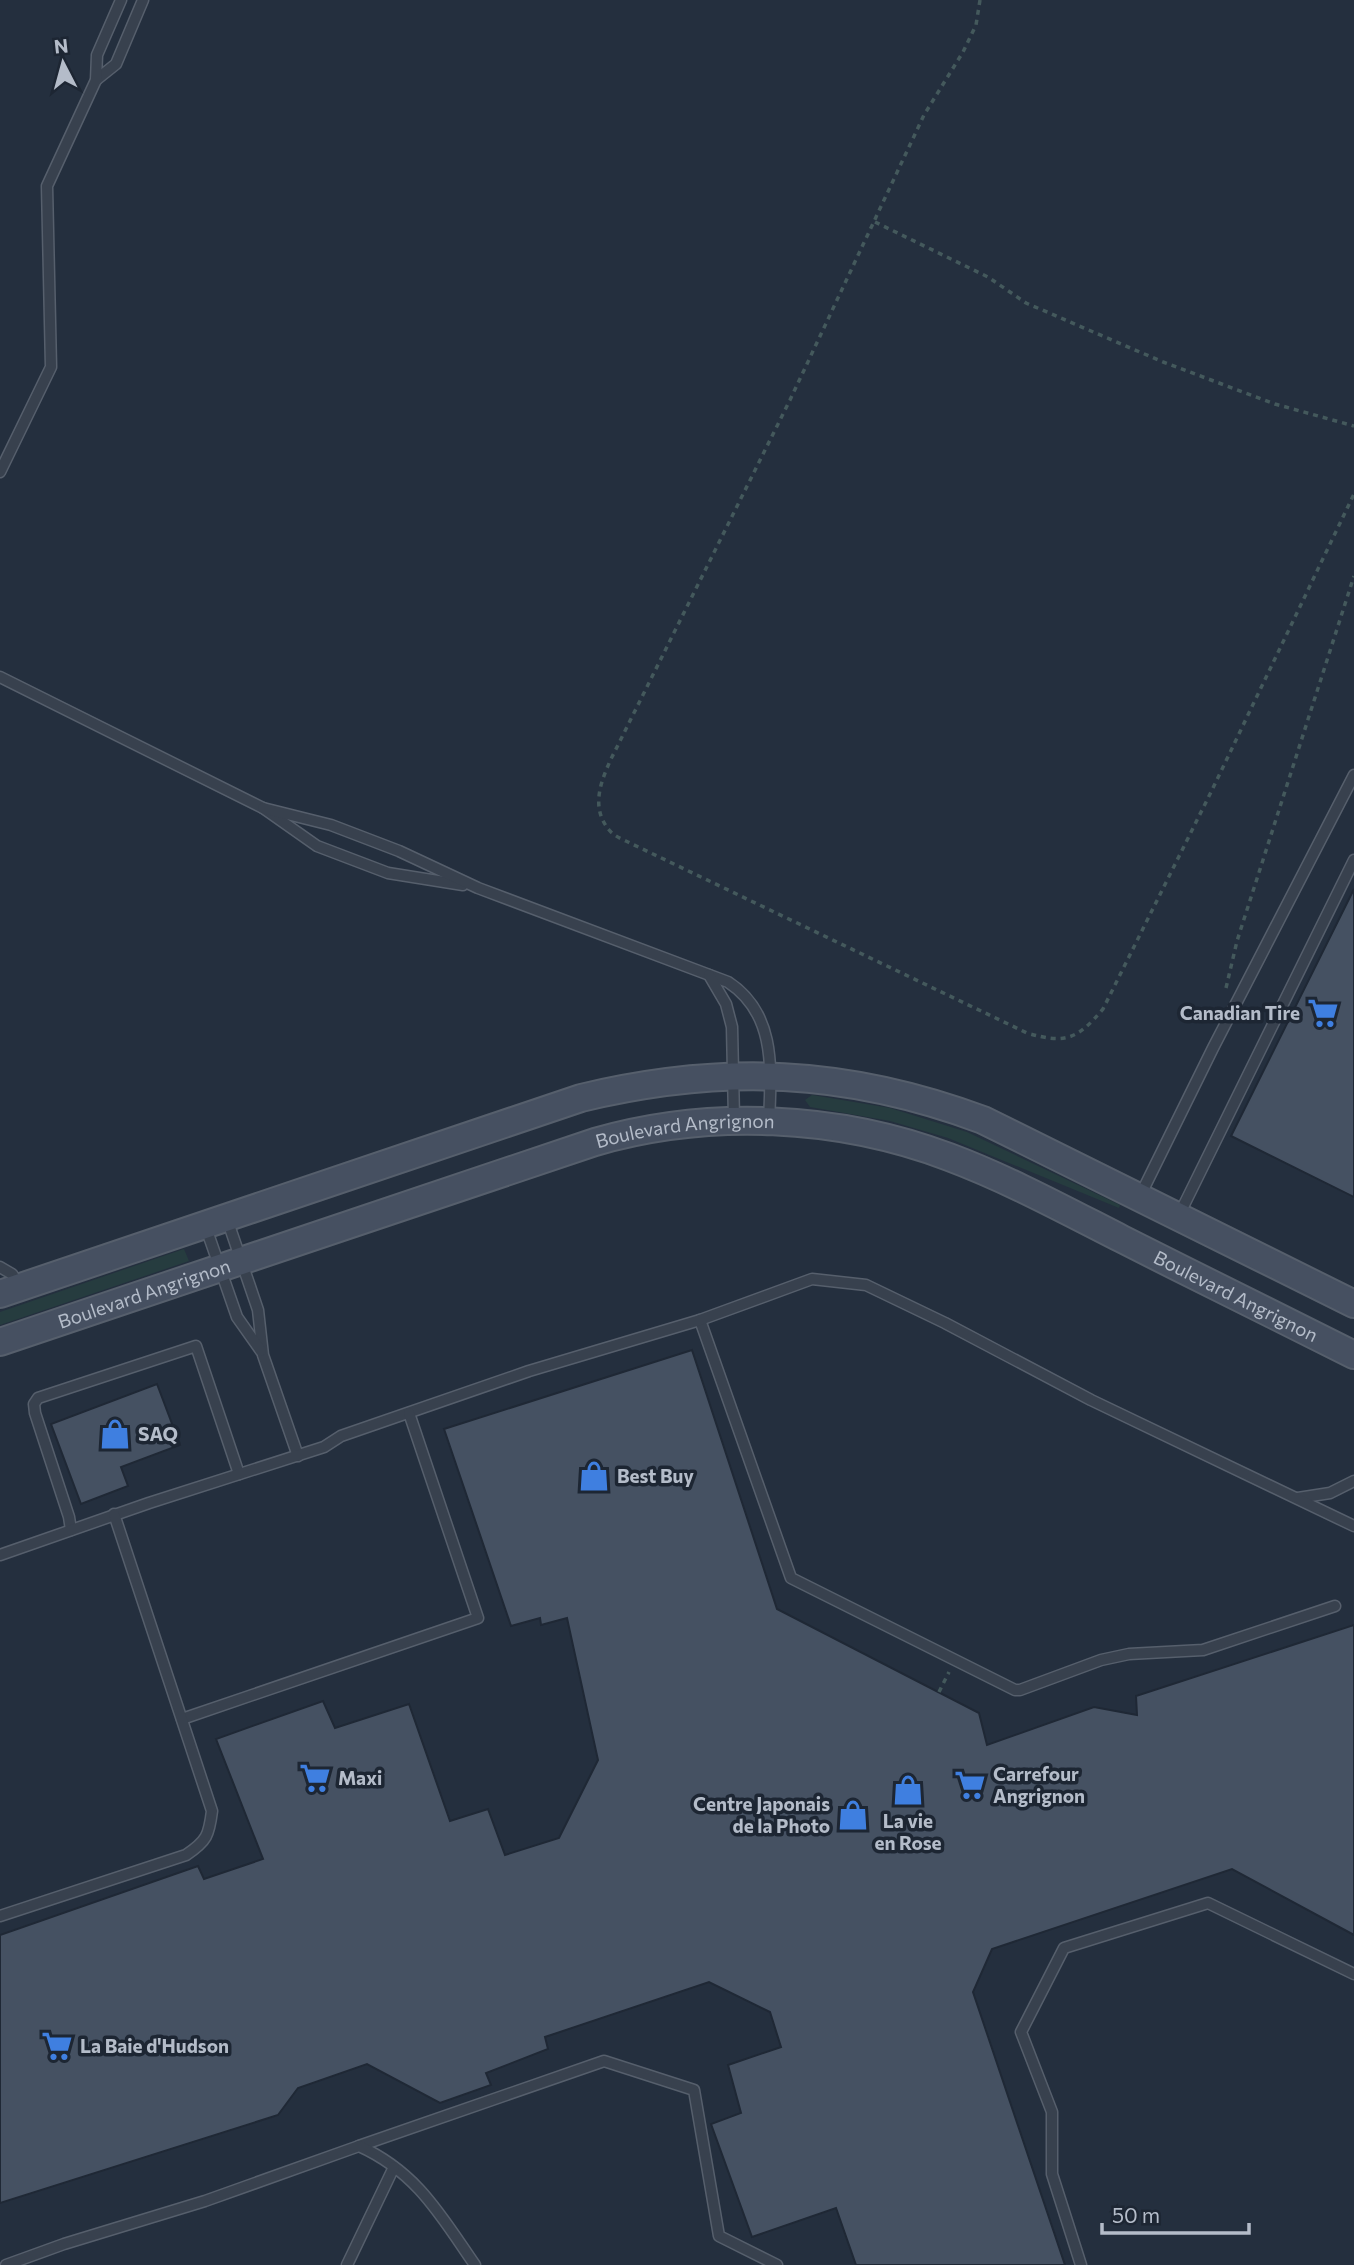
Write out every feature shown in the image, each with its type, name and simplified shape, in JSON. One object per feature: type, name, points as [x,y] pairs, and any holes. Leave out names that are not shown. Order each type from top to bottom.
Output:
[{"type":"main road","points":[[10,1291],[581,1098],[655,1082],[734,1075],[771,1075],[878,1088],[943,1105],[1002,1129],[1354,1304]]},
{"type":"main road","name":"Boulevard Angrignon","points":[[0,1342],[609,1138],[675,1126],[769,1122],[852,1130],[911,1145],[971,1166],[1354,1355]]},
{"type":"lane","points":[[0,472],[51,367],[47,186],[96,80],[97,55],[121,0]]},
{"type":"lane","points":[[96,80],[116,64],[143,0]]},
{"type":"lane","points":[[0,677],[263,808],[317,846],[388,873],[478,888]]},
{"type":"lane","points":[[1140,1196],[1354,775]]},
{"type":"lane","points":[[263,808],[331,825],[399,851],[478,888],[728,982],[747,999],[767,1037],[771,1075],[769,1122]]},
{"type":"lane","points":[[1179,1216],[1354,860]]},
{"type":"lane","points":[[708,974],[729,1013],[734,1075],[734,1122]]},
{"type":"lane","points":[[216,1221],[230,1264],[237,1317],[263,1355]]},
{"type":"lane","points":[[216,1221],[230,1264],[258,1310],[263,1355],[298,1455]]},
{"type":"lane","points":[[0,1266],[12,1274],[10,1291]]},
{"type":"lane","points":[[0,1555],[114,1514],[324,1447],[341,1436],[529,1371],[700,1320],[812,1279],[866,1284],[1091,1399],[1353,1522]]},
{"type":"lane","points":[[700,1320],[791,1578],[1014,1690],[1101,1660],[1129,1654],[1203,1650],[1335,1606]]},
{"type":"lane","points":[[71,1530],[35,1413],[34,1404],[38,1398],[196,1346],[239,1474]]},
{"type":"lane","points":[[182,1719],[478,1618],[409,1413]]},
{"type":"lane","points":[[1297,1498],[1330,1493],[1354,1481]]},
{"type":"lane","points":[[0,1916],[186,1855],[203,1844],[210,1830],[212,1811],[114,1514]]},
{"type":"lane","points":[[1081,2265],[1052,2174],[1052,2112],[1021,2032],[1064,1948],[1208,1903],[1354,1974]]},
{"type":"lane","points":[[6,2265],[205,2201],[604,2061],[694,2090],[719,2236],[777,2265]]},
{"type":"lane","points":[[359,2146],[380,2155],[423,2190],[475,2265]]},
{"type":"lane","points":[[347,2265],[394,2167]]},
{"type":"path","points":[[980,0],[972,34],[924,115],[790,400],[601,780],[597,798],[601,816],[611,832],[630,844],[1027,1033],[1051,1040],[1072,1038],[1087,1028],[1102,1009],[1212,790],[1354,495]]},
{"type":"path","points":[[875,222],[988,277],[1026,303],[1163,362],[1275,404],[1354,426]]},
{"type":"path","points":[[1225,995],[1237,941],[1354,576]]},
{"type":"path","points":[[939,1692],[948,1673]]},
{"type":"green space","points":[[812,1095],[890,1108],[967,1132],[1120,1205],[1119,1208],[948,1138],[890,1121],[810,1107],[805,1100]]},
{"type":"green space","points":[[184,1249],[189,1261],[0,1325],[0,1312]]},
{"type":"building","name":"Canadian Tire","points":[[1354,889],[1354,1197],[1231,1136]]},
{"type":"building","name":"Carrefour Angrignon","points":[[692,1350],[777,1609],[979,1713],[987,1745],[1094,1707],[1137,1715],[1136,1696],[1354,1625],[1354,1935],[1232,1869],[992,1949],[973,1992],[1065,2265],[856,2265],[836,2208],[752,2237],[711,2124],[741,2113],[728,2065],[781,2047],[770,2012],[709,1982],[545,2037],[548,2049],[486,2073],[491,2085],[440,2103],[367,2064],[298,2088],[278,2115],[0,2203],[0,1935],[198,1866],[204,1879],[263,1859],[216,1739],[323,1701],[335,1728],[409,1704],[450,1821],[488,1809],[505,1855],[559,1838],[598,1760],[567,1618],[541,1625],[540,1618],[511,1626],[444,1429]]},
{"type":"building","name":"SAQ","points":[[157,1384],[180,1445],[121,1467],[128,1486],[81,1504],[51,1424]]},
{"type":"place","name":"Canadian Tire","points":[[1323,1013]]},
{"type":"place","name":"SAQ","points":[[115,1434]]},
{"type":"place","name":"Best Buy","points":[[594,1476]]},
{"type":"place","name":"Maxi","points":[[315,1778]]},
{"type":"place","name":"Carrefour Angrignon","points":[[970,1785]]},
{"type":"place","name":"La vie en Rose","points":[[908,1790]]},
{"type":"place","name":"Centre Japonais de la Photo","points":[[853,1815]]},
{"type":"place","name":"La Baie d'Hudson","points":[[57,2046]]}]
